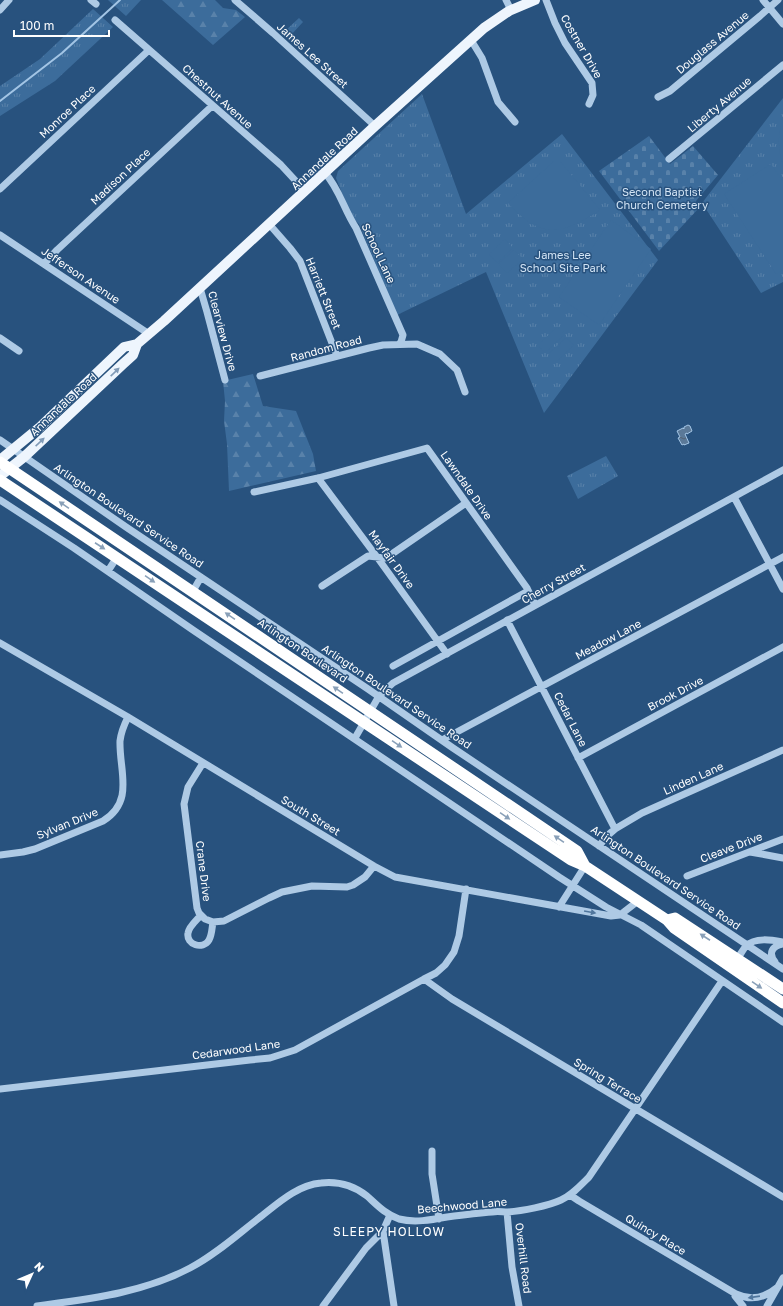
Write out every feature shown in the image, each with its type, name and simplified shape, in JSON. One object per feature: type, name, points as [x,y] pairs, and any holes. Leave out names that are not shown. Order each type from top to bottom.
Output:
[{"type":"highway","name":"Arlington Boulevard","points":[[3,463],[578,851],[585,866]]},
{"type":"highway","name":"Arlington Boulevard","points":[[0,480],[571,860],[585,866],[667,920],[674,928],[783,989]]},
{"type":"highway","name":"Arlington Boulevard","points":[[735,963],[783,1003]]},
{"type":"main road","name":"Annandale Road","points":[[0,476],[3,463],[14,450],[124,347],[137,344],[149,334],[470,40],[511,10],[535,0]]},
{"type":"main road","name":"Annandale Road","points":[[3,463],[24,457],[133,355],[137,344]]},
{"type":"street","points":[[0,10],[9,0]]},
{"type":"street","name":"James Lee Street","points":[[235,0],[375,126]]},
{"type":"street","points":[[506,0],[511,10]]},
{"type":"street","name":"Costner Drive","points":[[546,0],[565,43],[592,83],[593,95],[589,104]]},
{"type":"street","points":[[763,0],[783,24]]},
{"type":"street","name":"Douglass Avenue","points":[[658,97],[670,91],[778,0]]},
{"type":"street","name":"Chestnut Avenue","points":[[115,20],[281,165],[305,191]]},
{"type":"street","points":[[470,40],[482,58],[498,102],[515,122]]},
{"type":"street","name":"Monroe Place","points":[[0,188],[149,50]]},
{"type":"street","name":"Liberty Avenue","points":[[669,159],[783,65]]},
{"type":"street","name":"Madison Place","points":[[44,264],[57,250],[212,106]]},
{"type":"street","name":"School Lane","points":[[325,173],[332,181],[348,216],[356,228],[403,335],[401,342],[398,344]]},
{"type":"street","name":"Harriett Street","points":[[269,224],[300,261],[337,356]]},
{"type":"street","name":"Jefferson Avenue","points":[[0,235],[149,334]]},
{"type":"street","name":"Clearview Drive","points":[[200,288],[225,380]]},
{"type":"street","points":[[0,338],[19,351]]},
{"type":"street","name":"Random Road","points":[[260,376],[369,348],[398,344],[417,344],[440,354],[457,370],[465,392]]},
{"type":"street","name":"Arlington Boulevard Service Road","points":[[0,440],[783,969]]},
{"type":"street","name":"Lawndale Drive","points":[[254,492],[318,478],[427,448],[528,591],[536,605]]},
{"type":"street","name":"Cherry Street","points":[[355,738],[379,696],[393,683],[783,470]]},
{"type":"street","name":"Mayfair Drive","points":[[318,478],[377,557],[446,654]]},
{"type":"street","points":[[734,497],[783,588]]},
{"type":"street","points":[[0,500],[108,571],[573,886],[606,908],[647,930],[783,1022]]},
{"type":"street","points":[[322,586],[368,556],[386,558],[466,502]]},
{"type":"street","points":[[108,571],[117,557]]},
{"type":"street","name":"Meadow Lane","points":[[442,740],[542,688],[783,557]]},
{"type":"street","points":[[193,591],[201,577]]},
{"type":"street","name":"Cherry Street","points":[[393,666],[528,591]]},
{"type":"street","name":"Cedar Lane","points":[[507,620],[615,829]]},
{"type":"street","name":"South Street","points":[[0,644],[128,718],[374,866],[395,877],[611,916],[620,915]]},
{"type":"street","name":"Brook Drive","points":[[578,758],[783,647]]},
{"type":"street","name":"Sylvan Drive","points":[[0,855],[35,849],[103,821],[116,811],[122,798],[123,786],[120,742],[121,733],[128,718]]},
{"type":"street","name":"Linden Lane","points":[[600,846],[607,836],[615,829],[642,813],[783,750]]},
{"type":"street","name":"Crane Drive","points":[[204,763],[188,787],[184,804],[197,908],[201,915],[213,922]]},
{"type":"street","name":"Cleave Drive","points":[[688,876],[783,839]]},
{"type":"street","points":[[750,852],[783,858]]},
{"type":"street","points":[[201,915],[188,933],[190,941],[193,944],[201,946],[208,941],[213,922],[224,921],[268,898],[293,890],[318,886],[347,887],[353,885],[365,877],[374,866]]},
{"type":"street","points":[[559,907],[585,866]]},
{"type":"street","name":"Cedarwood Lane","points":[[0,1089],[270,1058],[289,1053],[436,973],[445,965],[454,952],[459,936],[466,889]]},
{"type":"street","points":[[620,915],[638,901]]},
{"type":"street","points":[[735,963],[747,945],[762,940],[783,943]]},
{"type":"street","points":[[776,964],[771,956],[771,950],[775,946],[783,943]]},
{"type":"street","name":"Spring Terrace","points":[[424,979],[452,1000],[515,1036],[783,1197]]},
{"type":"street","name":"Beechwood Lane","points":[[37,1306],[119,1293],[137,1289],[169,1278],[201,1261],[290,1194],[308,1185],[331,1182],[348,1185],[366,1196],[390,1215],[408,1220],[439,1219],[494,1211],[507,1212],[551,1204],[570,1195],[588,1177],[722,981]]},
{"type":"street","points":[[432,1151],[432,1174],[439,1219]]},
{"type":"street","name":"Quincy Place","points":[[570,1195],[579,1202],[730,1292],[744,1298],[756,1298],[768,1295],[778,1287]]},
{"type":"street","name":"Overhill Road","points":[[507,1212],[512,1267],[519,1306]]},
{"type":"street","points":[[323,1306],[366,1248],[383,1230],[390,1215]]},
{"type":"street","points":[[383,1230],[394,1306]]},
{"type":"street","points":[[767,1306],[783,1278]]},
{"type":"street","name":"Quincy Place","points":[[730,1292],[743,1306]]},
{"type":"green space","points":[[108,0],[141,0],[126,16]]},
{"type":"green space","points":[[162,0],[215,0],[223,8],[236,10],[245,17],[213,45]]},
{"type":"green space","points":[[93,9],[113,27],[55,81],[0,116],[0,86],[40,59]]},
{"type":"green space","points":[[299,18],[303,22],[290,36],[285,31]]},
{"type":"green space","name":"James Lee School Site Park","points":[[422,94],[466,214],[562,134],[658,260],[544,413],[486,272],[397,315],[359,224],[352,218],[336,178],[338,171]]},
{"type":"green space","points":[[783,98],[783,282],[761,293],[702,203]]},
{"type":"green space","points":[[783,120],[783,165],[779,142]]},
{"type":"green space","name":"Second Baptist Church Cemetery","points":[[649,136],[670,164],[693,146],[718,175],[696,201],[698,209],[659,251],[599,171]]},
{"type":"green space","points":[[554,161],[560,161],[600,210],[574,225],[563,229],[552,230],[542,228],[531,223],[508,203]]},
{"type":"green space","points":[[771,164],[783,182],[783,270],[776,274],[724,194]]},
{"type":"green space","points":[[611,220],[651,249],[599,325],[559,297]]},
{"type":"green space","points":[[505,239],[513,248],[497,263],[489,254]]},
{"type":"green space","points":[[514,250],[523,259],[507,273],[498,264]]},
{"type":"green space","points":[[561,326],[565,330],[562,333],[564,335],[547,351],[545,349],[543,351],[539,346],[541,344],[540,343],[557,327],[558,329]]},
{"type":"green space","points":[[566,338],[574,345],[557,361],[549,353]]},
{"type":"green space","points":[[253,374],[263,406],[296,411],[313,454],[316,471],[229,491],[223,381]]},
{"type":"green space","points":[[606,456],[618,476],[578,499],[567,476]]},
{"type":"water","points":[[688,425],[692,431],[685,434],[689,443],[682,445],[678,438],[680,437],[677,431],[683,428],[684,429],[684,427]]},
{"type":"waterway","points":[[0,101],[62,53],[120,0]]},
{"type":"district","name":"SLEEPY HOLLOW","points":[[389,1231]]}]
